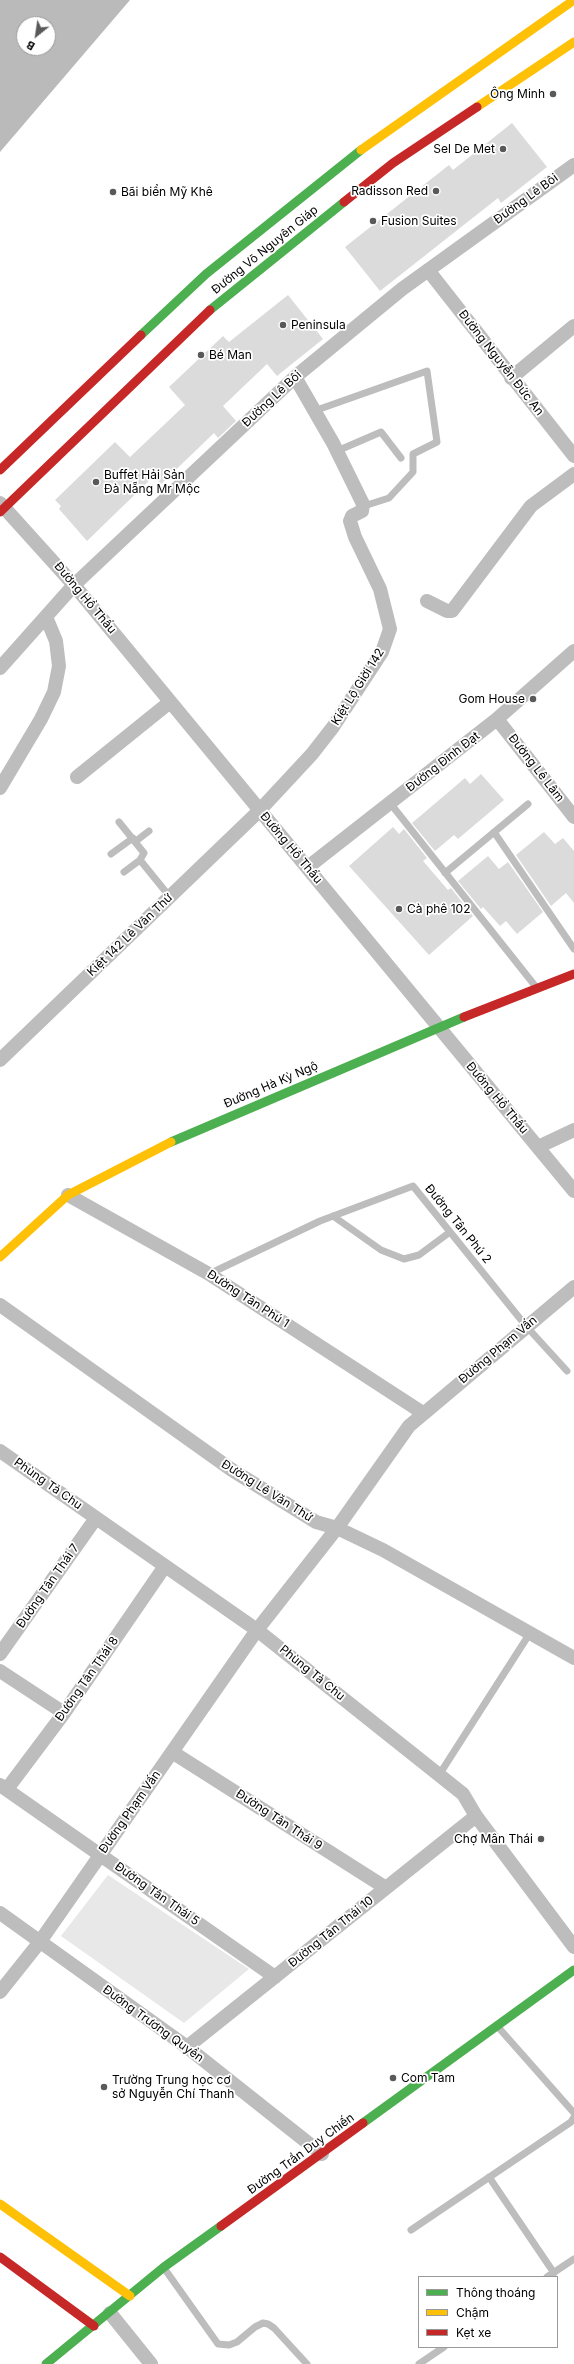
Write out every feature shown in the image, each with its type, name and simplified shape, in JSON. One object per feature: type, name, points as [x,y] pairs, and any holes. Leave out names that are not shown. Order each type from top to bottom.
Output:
[{"type":"street","name":"Đường Võ Nguyên Giáp","points":[[0,470],[206,274],[374,139],[574,0]]},
{"type":"street","name":"Đường Võ Nguyên Giáp","points":[[2,507],[224,297],[393,163],[574,42]]},
{"type":"street","name":"Đường Lê Bôi","points":[[0,668],[74,585],[294,377],[428,270],[574,165]]},
{"type":"street","name":"Đường Nguyễn Đức An","points":[[428,270],[511,378],[574,456]]},
{"type":"street","points":[[511,378],[574,326]]},
{"type":"street","points":[[294,377],[336,451],[364,506]]},
{"type":"street","points":[[427,601],[447,611],[452,611],[531,506],[574,474]]},
{"type":"street","name":"Kiệt Lộ Giời 142","points":[[259,811],[312,754],[333,727],[382,652],[390,629],[380,589],[355,538],[350,521],[352,516],[362,511],[364,506]]},
{"type":"street","name":"Đường Hồ Thấu","points":[[2,507],[74,585],[574,1191]]},
{"type":"street","points":[[0,788],[42,719],[54,692],[59,666],[56,641],[46,617]]},
{"type":"street","name":"Đường Đinh Đạt","points":[[308,867],[497,719],[574,651]]},
{"type":"street","points":[[76,777],[170,702]]},
{"type":"street","name":"Đường Lê Lâm","points":[[497,719],[573,814]]},
{"type":"street","name":"Kiệt 142 Lê Văn Thứ","points":[[0,1060],[259,811]]},
{"type":"street","name":"Đường Hà Kỳ Ngộ","points":[[0,1257],[68,1195],[185,1135],[438,1027],[574,974]]},
{"type":"street","points":[[538,1147],[574,1130]]},
{"type":"street","name":"Đường Tân Phú 1","points":[[68,1195],[209,1274],[423,1413]]},
{"type":"street","name":"Đường Phạm Vấn","points":[[0,1992],[39,1943],[257,1630],[338,1528],[397,1441],[423,1413],[574,1287]]},
{"type":"street","name":"Đường Lê Văn Thứ","points":[[0,1305],[232,1470],[316,1522],[338,1528],[383,1550],[574,1658]]},
{"type":"street","name":"Phùng Tả Chu","points":[[2,1457],[96,1518],[257,1630],[462,1794],[476,1816],[574,1947]]},
{"type":"street","name":"Đường Tân Thái 7","points":[[0,1654],[96,1518]]},
{"type":"street","name":"Đường Tân Thái 8","points":[[3,1787],[64,1712],[165,1566]]},
{"type":"street","points":[[0,1671],[64,1712]]},
{"type":"street","name":"Đường Tân Thái 9","points":[[172,1752],[386,1888]]},
{"type":"street","name":"Đường Tân Thái 5","points":[[3,1787],[275,1977]]},
{"type":"street","name":"Đường Tân Thái 10","points":[[187,2047],[476,1816]]},
{"type":"street","name":"Đường Trương Quyền","points":[[0,1913],[39,1943],[187,2047],[322,2154]]},
{"type":"street","name":"Đường Trần Duy Chiến","points":[[46,2364],[110,2313],[164,2267],[322,2154],[496,2025],[572,1976]]},
{"type":"street","points":[[0,2204],[130,2296]]},
{"type":"street","points":[[0,2257],[94,2326]]},
{"type":"street","points":[[110,2313],[152,2364]]},
{"type":"lane","points":[[314,411],[427,371],[437,442],[413,454],[413,472],[389,498],[364,506]]},
{"type":"lane","points":[[336,451],[381,432],[401,458]]},
{"type":"lane","points":[[390,803],[537,988]]},
{"type":"lane","points":[[445,873],[528,804]]},
{"type":"lane","points":[[119,822],[144,853],[140,860],[124,872]]},
{"type":"lane","points":[[111,854],[149,831]]},
{"type":"lane","points":[[494,832],[574,949]]},
{"type":"lane","points":[[140,860],[170,897]]},
{"type":"lane","name":"Đường Tân Phú 2","points":[[209,1274],[334,1216],[413,1186],[526,1326],[567,1371]]},
{"type":"lane","points":[[334,1216],[380,1250],[404,1259],[419,1255],[450,1232]]},
{"type":"lane","points":[[439,1775],[530,1633]]},
{"type":"lane","points":[[496,2025],[574,2113]]},
{"type":"lane","points":[[411,2230],[571,2122],[574,2117]]},
{"type":"lane","points":[[489,2177],[554,2273]]},
{"type":"lane","points":[[549,2276],[574,2259]]},
{"type":"lane","points":[[164,2267],[218,2344],[229,2345],[237,2342],[255,2327],[263,2323],[268,2324],[274,2328],[307,2364]]},
{"type":"lane","points":[[421,2364],[443,2348]]},
{"type":"shaded area","points":[[0,0],[130,0],[0,152]]},
{"type":"shaded area","points":[[108,1875],[249,1969],[184,2023],[61,1936]]},
{"type":"building","points":[[512,123],[547,167],[501,203],[498,198],[380,291],[345,247],[449,165],[453,170]]},
{"type":"building","points":[[288,295],[323,339],[277,376],[267,364],[223,406],[236,421],[218,438],[214,433],[161,484],[154,476],[87,541],[59,509],[61,506],[55,500],[115,442],[130,457],[185,405],[169,387],[223,336],[229,342]]},
{"type":"building","points":[[481,774],[504,800],[458,839],[454,835],[435,851],[412,823],[465,778],[470,784]]},
{"type":"building","points":[[393,827],[399,834],[404,829],[427,858],[423,861],[448,890],[451,888],[473,916],[429,955],[349,866]]},
{"type":"building","points":[[544,832],[555,844],[563,838],[574,851],[574,903],[566,893],[551,906],[516,855]]},
{"type":"building","points":[[488,856],[499,869],[508,862],[543,912],[517,934],[506,921],[500,926],[483,907],[481,909],[458,881]]},
{"type":"traffic: fast","points":[[141,335],[206,274],[361,150]]},
{"type":"traffic: fast","points":[[210,310],[344,202]]},
{"type":"traffic: fast","points":[[171,1142],[464,1017]]},
{"type":"traffic: fast","points":[[363,2123],[574,1970]]},
{"type":"traffic: fast","points":[[46,2364],[164,2267],[221,2226]]},
{"type":"traffic: slow","points":[[361,150],[574,0]]},
{"type":"traffic: slow","points":[[477,107],[574,42]]},
{"type":"traffic: slow","points":[[0,1257],[68,1195],[171,1142]]},
{"type":"traffic: slow","points":[[0,2204],[130,2296]]},
{"type":"traffic: jam","points":[[344,202],[393,163],[477,107]]},
{"type":"traffic: jam","points":[[0,512],[210,310]]},
{"type":"traffic: jam","points":[[0,470],[141,335]]},
{"type":"traffic: jam","points":[[464,1017],[574,974]]},
{"type":"traffic: jam","points":[[221,2226],[363,2123]]},
{"type":"traffic: jam","points":[[0,2257],[94,2326]]},
{"type":"place","name":"Ông Minh","points":[[553,94]]},
{"type":"place","name":"Sel De Met","points":[[503,149]]},
{"type":"place","name":"Radisson Red","points":[[436,191]]},
{"type":"place","name":"Bãi biển Mỹ Khê","points":[[113,192]]},
{"type":"place","name":"Fusion Suites","points":[[373,221]]},
{"type":"place","name":"Peninsula","points":[[283,325]]},
{"type":"place","name":"Bé Man","points":[[201,355]]},
{"type":"place","name":"Buffet Hải Sản Đà Nẵng Mr Mộc","points":[[96,482]]},
{"type":"place","name":"Gom House","points":[[533,699]]},
{"type":"place","name":"Cà phê 102","points":[[399,909]]},
{"type":"place","name":"Chợ Mân Thái","points":[[541,1839]]},
{"type":"place","name":"Com Tam","points":[[393,2078]]},
{"type":"place","name":"Trường Trung học cơ sở Nguyễn Chí Thanh","points":[[104,2087]]}]
